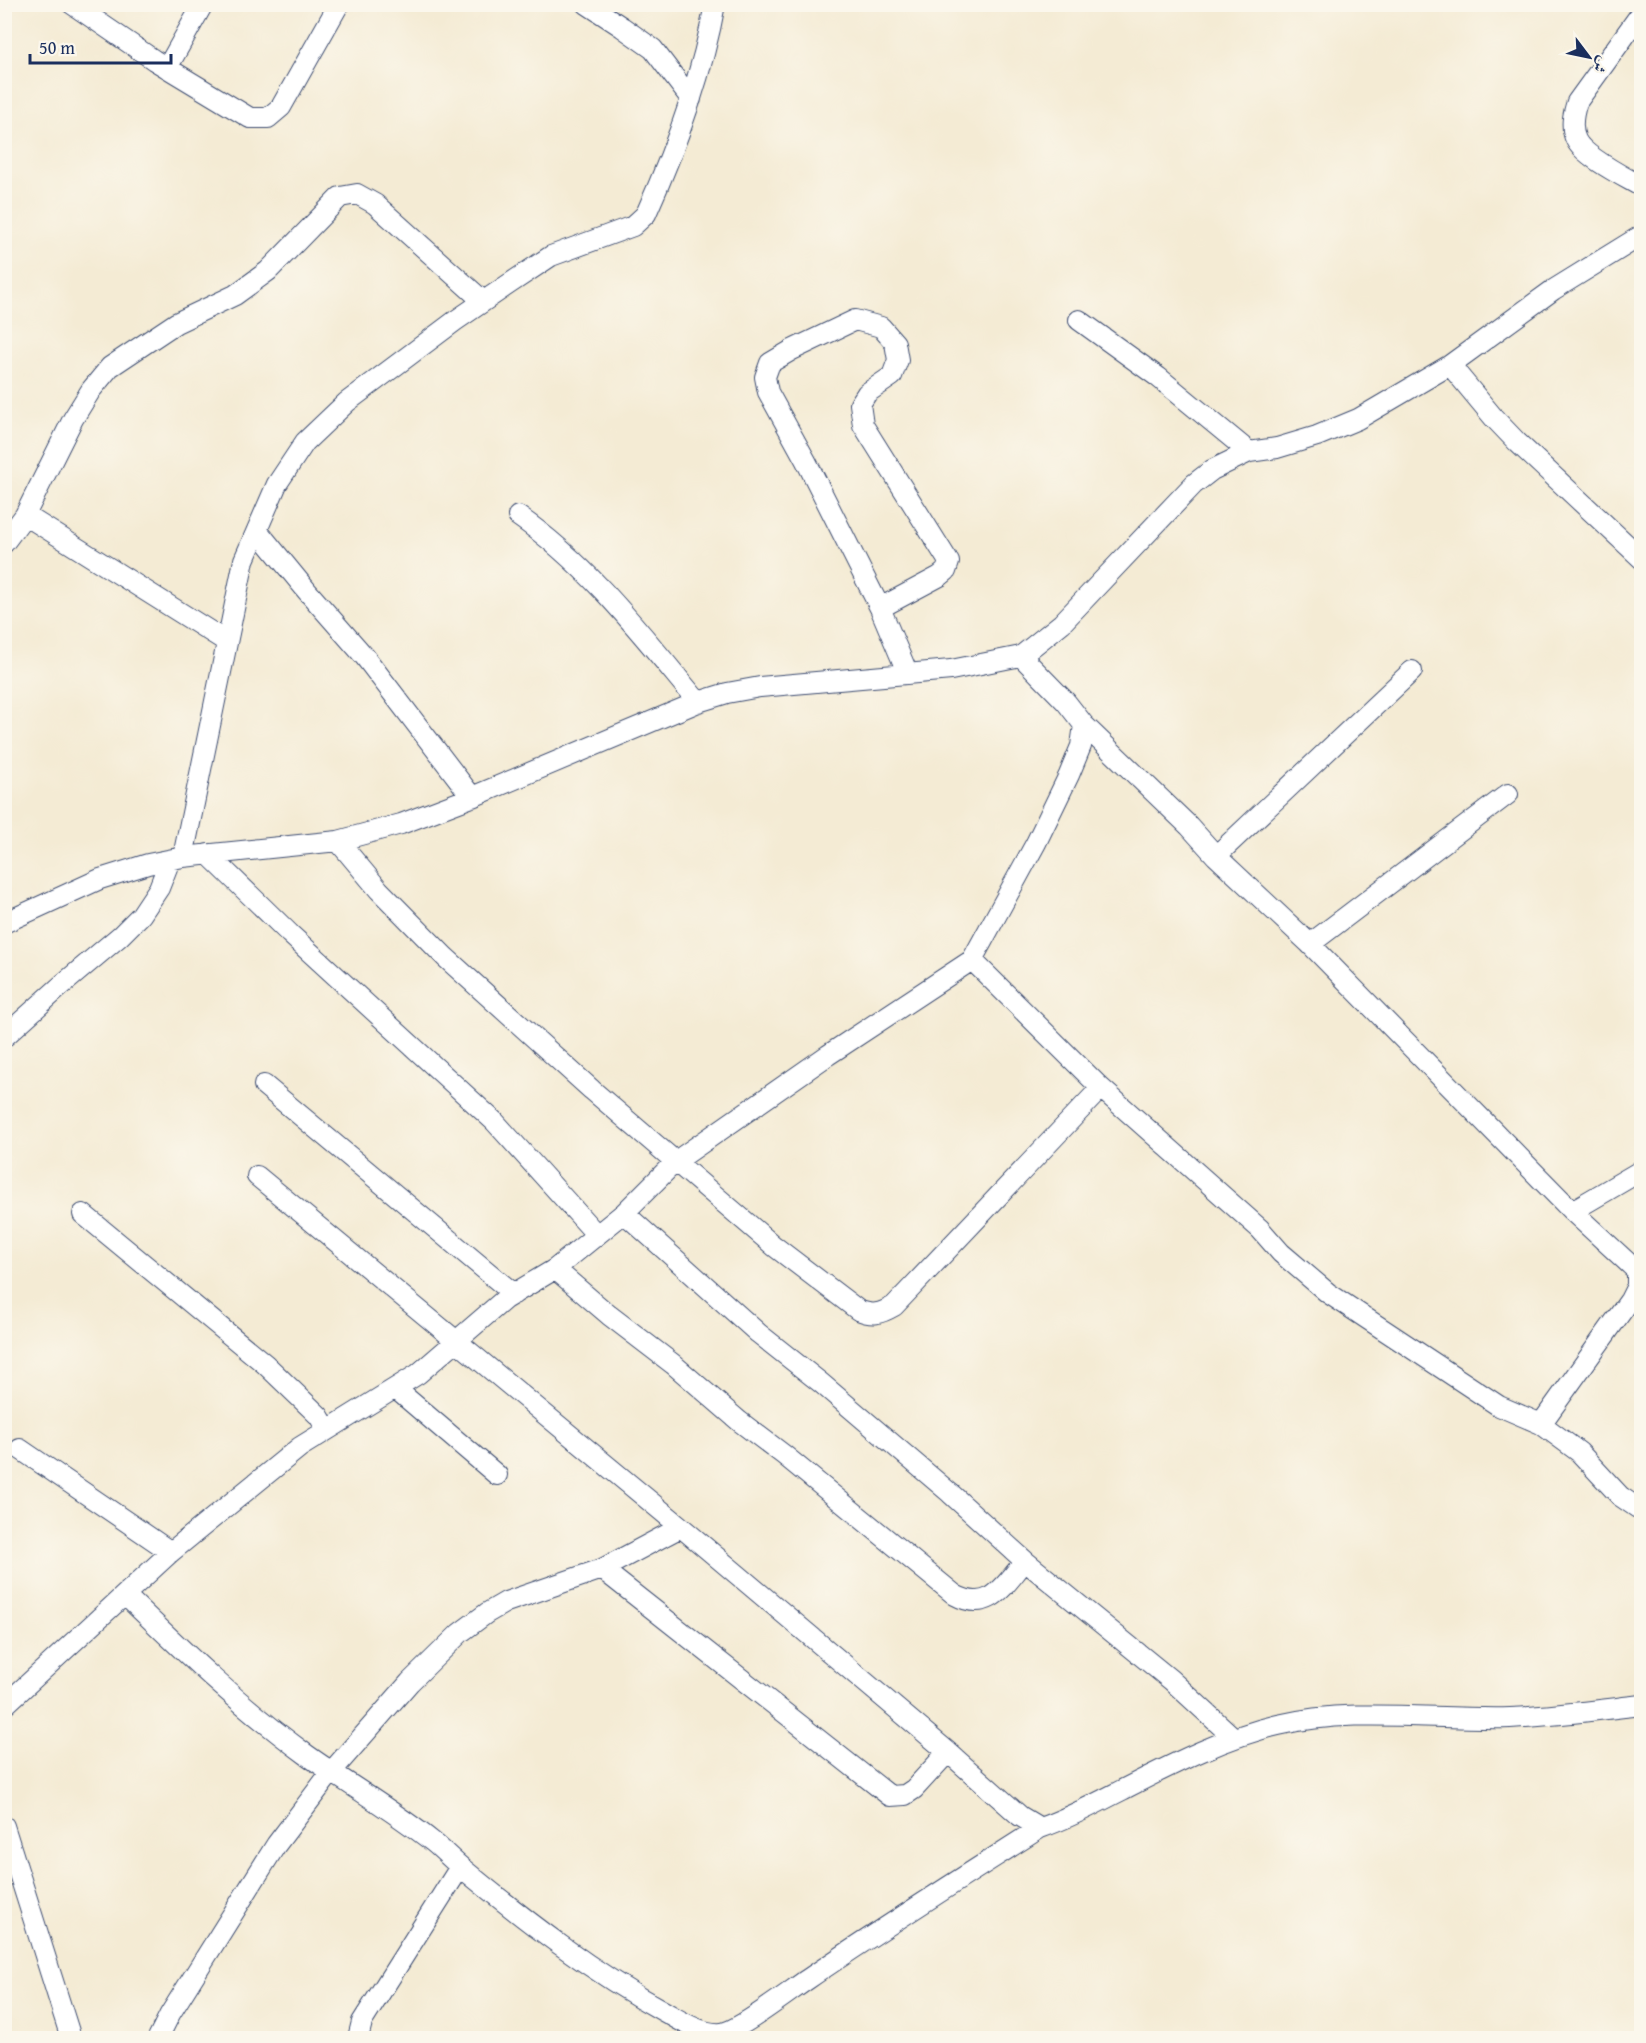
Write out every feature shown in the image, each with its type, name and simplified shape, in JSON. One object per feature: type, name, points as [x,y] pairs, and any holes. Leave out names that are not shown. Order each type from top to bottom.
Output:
[{"type":"street","points":[[72,4],[167,68],[250,118],[267,118],[281,107],[339,4]]},
{"type":"street","points":[[167,68],[203,4]]},
{"type":"street","points":[[587,4],[654,49],[691,99]]},
{"type":"street","points":[[4,1037],[141,915],[177,858],[244,560],[277,484],[305,442],[346,402],[483,301],[551,256],[633,226],[646,214],[691,99],[708,43],[715,4]]},
{"type":"street","points":[[1641,12],[1577,102],[1572,118],[1576,140],[1589,154],[1641,187]]},
{"type":"street","points":[[4,543],[25,515],[73,419],[110,367],[176,323],[235,295],[268,272],[340,197],[357,194],[375,204],[483,301]]},
{"type":"street","points":[[4,923],[100,879],[148,864],[208,854],[338,841],[401,824],[472,797],[698,702],[727,693],[760,687],[951,670],[1021,656],[1062,623],[1194,484],[1212,470],[1249,452],[1277,448],[1317,436],[1358,419],[1450,365],[1553,290],[1641,235]]},
{"type":"street","points":[[880,608],[940,576],[946,571],[949,562],[863,425],[860,404],[867,393],[892,376],[898,360],[895,343],[880,327],[855,320],[770,363],[765,378],[768,392],[880,608],[908,674]]},
{"type":"street","points":[[1080,320],[1158,377],[1249,452]]},
{"type":"street","points":[[1450,365],[1517,442],[1641,559]]},
{"type":"street","points":[[25,515],[227,642]]},
{"type":"street","points":[[518,516],[540,531],[591,578],[698,702]]},
{"type":"street","points":[[257,530],[365,657],[472,797]]},
{"type":"street","points":[[1021,656],[1066,702],[1084,725],[1310,945],[1572,1211],[1637,1271],[1637,1286],[1630,1300],[1540,1424]]},
{"type":"street","points":[[1216,856],[1412,671]]},
{"type":"street","points":[[4,1706],[171,1552],[300,1447],[418,1374],[514,1294],[555,1269],[624,1213],[676,1161],[828,1055],[972,960],[1036,843],[1069,775],[1082,746],[1084,725]]},
{"type":"street","points":[[1310,945],[1508,794]]},
{"type":"street","points":[[338,841],[379,890],[445,957],[592,1090],[774,1246],[858,1310],[871,1315],[894,1306],[1101,1088]]},
{"type":"street","points":[[208,854],[290,934],[495,1122],[597,1235]]},
{"type":"street","points":[[972,960],[1101,1088],[1260,1229],[1281,1253],[1328,1293],[1499,1406],[1540,1424],[1578,1452],[1620,1496],[1641,1511]]},
{"type":"street","points":[[264,1085],[514,1294]]},
{"type":"street","points":[[1572,1211],[1641,1170]]},
{"type":"street","points":[[257,1176],[681,1527],[948,1752],[1020,1816],[1040,1828]]},
{"type":"street","points":[[624,1213],[758,1333],[950,1492],[1025,1561],[1171,1680],[1234,1738]]},
{"type":"street","points":[[83,1214],[265,1364],[319,1416],[327,1430]]},
{"type":"street","points":[[555,1269],[955,1595],[975,1603],[988,1600],[1025,1561]]},
{"type":"street","points":[[396,1389],[497,1475]]},
{"type":"street","points":[[20,1449],[171,1552]]},
{"type":"street","points":[[158,2038],[170,2014],[276,1845],[332,1771],[410,1682],[460,1633],[506,1602],[602,1569],[681,1527]]},
{"type":"street","points":[[602,1569],[890,1796],[905,1795],[914,1789],[948,1752]]},
{"type":"street","points":[[125,1595],[243,1704],[308,1756],[386,1806],[434,1842],[460,1867],[531,1924],[634,1995],[709,2032],[724,2033],[753,2017],[1040,1828],[1062,1820],[1139,1781],[1234,1738],[1277,1725],[1345,1716],[1510,1718],[1641,1706]]},
{"type":"street","points":[[4,1826],[71,2038]]},
{"type":"street","points":[[358,2038],[362,2022],[460,1867]]}]
